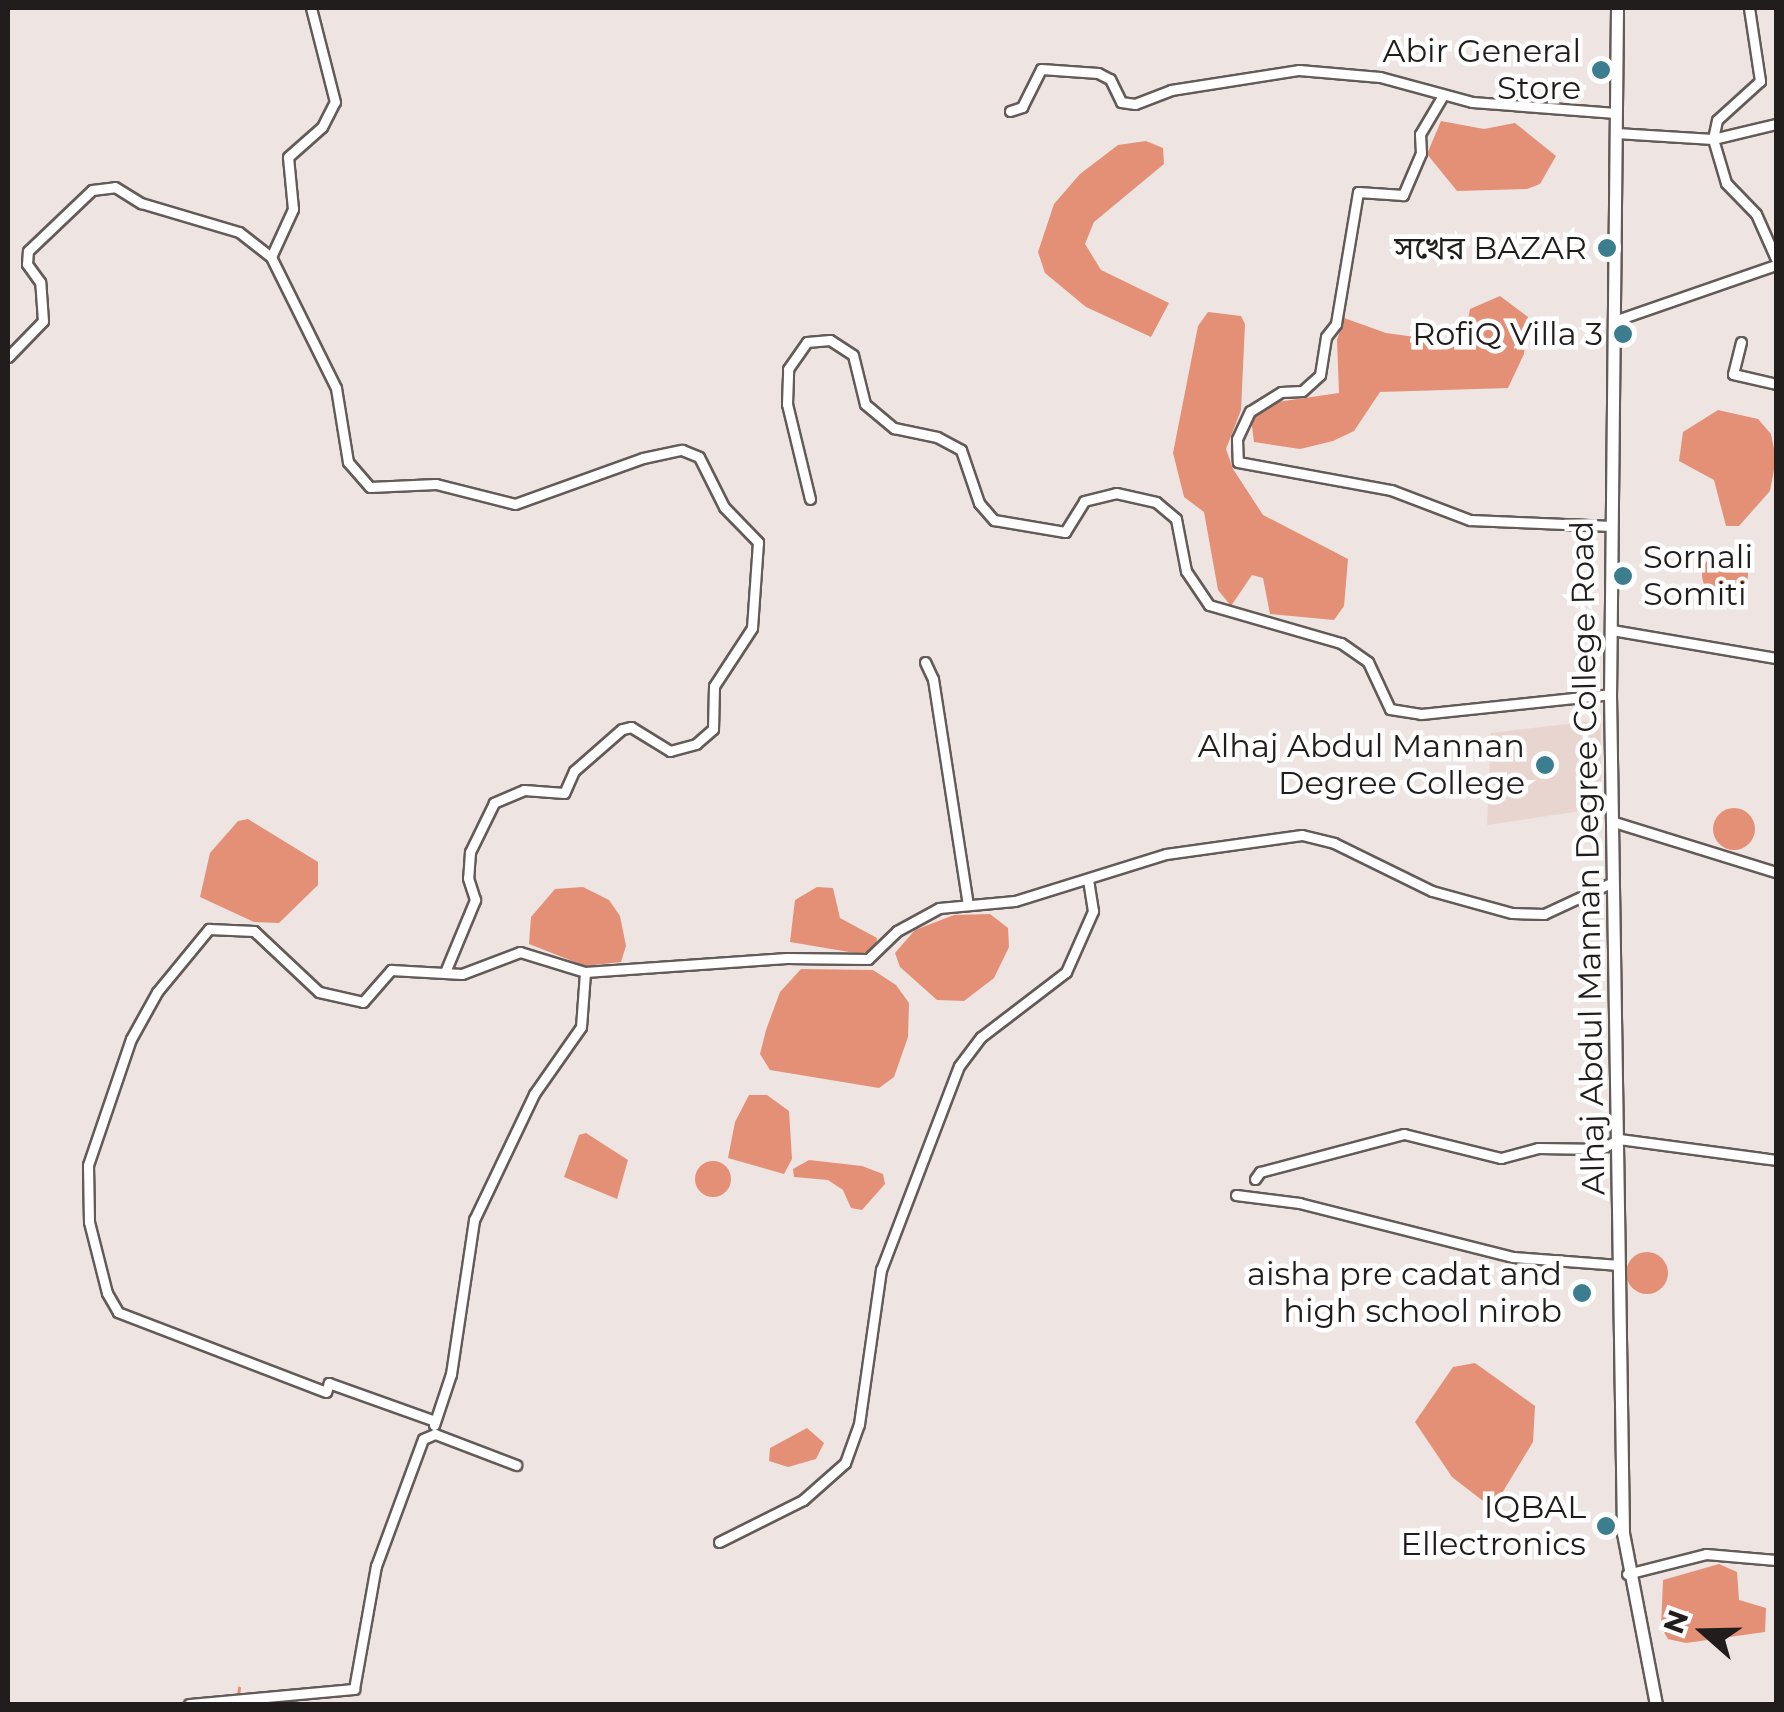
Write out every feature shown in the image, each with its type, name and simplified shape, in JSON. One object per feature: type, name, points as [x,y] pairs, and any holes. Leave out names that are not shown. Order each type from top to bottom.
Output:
[{"type":"street","points":[[271,257],[293,209],[288,157],[322,127],[335,102],[311,8]]},
{"type":"street","name":"Alhaj Abdul Mannan Degree College Road","points":[[1617,8],[1610,694],[1619,1265],[1627,1574],[1656,1704]]},
{"type":"street","points":[[1614,321],[1776,262],[1756,214],[1726,183],[1713,139],[1718,120],[1760,81],[1749,8]]},
{"type":"street","points":[[1010,111],[1022,107],[1041,69],[1098,73],[1110,79],[1121,102],[1135,104],[1171,90],[1298,70],[1380,77],[1432,88],[1442,97],[1560,113],[1616,113]]},
{"type":"street","points":[[1442,97],[1420,134],[1421,153],[1403,195],[1358,192],[1336,324],[1326,337],[1320,375],[1302,392],[1281,392],[1250,411],[1236,439],[1238,462],[1391,490],[1470,520],[1612,526]]},
{"type":"street","points":[[1616,132],[1713,139],[1776,124]]},
{"type":"street","points":[[8,357],[43,322],[40,282],[27,264],[28,251],[92,190],[115,186],[141,203],[240,232],[271,257],[336,388],[348,462],[370,487],[436,484],[515,504],[682,450],[699,458],[724,506],[758,542],[752,628],[714,686],[708,736],[661,750],[632,727],[622,729],[574,771],[564,793],[524,790],[494,803],[470,852],[468,878],[475,900],[445,972]]},
{"type":"street","points":[[810,499],[787,404],[788,369],[807,342],[830,340],[852,355],[865,404],[881,418],[961,450],[979,503],[994,520],[1064,532],[1084,501],[1116,494],[1156,502],[1176,519],[1186,571],[1209,605],[1341,643],[1368,662],[1390,709],[1421,714],[1610,694]]},
{"type":"street","points":[[1741,342],[1734,374],[1776,384]]},
{"type":"street","points":[[1612,630],[1776,658]]},
{"type":"street","points":[[925,662],[933,679],[968,904]]},
{"type":"street","points":[[1614,822],[1776,872]]},
{"type":"street","points":[[435,1421],[329,1383],[326,1392],[118,1312],[89,1222],[88,1165],[131,1038],[157,992],[209,929],[254,931],[319,992],[363,1002],[392,970],[462,974],[520,952],[586,972],[788,958],[868,960],[906,926],[939,908],[1015,901],[1166,854],[1302,834],[1334,843],[1447,896],[1512,914],[1544,914],[1613,882]]},
{"type":"street","points":[[719,1542],[802,1500],[845,1463],[858,1424],[881,1270],[959,1066],[981,1037],[1066,972],[1094,911],[1088,881]]},
{"type":"street","points":[[189,1704],[354,1689],[376,1566],[416,1454],[432,1432],[451,1374],[474,1220],[520,1118],[581,1027],[586,972]]},
{"type":"street","points":[[1255,1179],[1260,1172],[1404,1134],[1500,1158],[1538,1148],[1600,1148],[1619,1140],[1776,1160]]},
{"type":"street","points":[[1236,1196],[1316,1206],[1513,1257],[1619,1265]]},
{"type":"street","points":[[432,1432],[516,1465]]},
{"type":"street","points":[[1627,1574],[1706,1554],[1776,1560]]},
{"type":"shaded area","points":[[1441,121],[1484,129],[1515,123],[1556,156],[1540,184],[1527,189],[1457,191],[1427,154]]},
{"type":"shaded area","points":[[1146,141],[1163,148],[1164,164],[1094,222],[1085,244],[1101,270],[1169,303],[1151,337],[1086,307],[1045,273],[1038,252],[1054,204],[1080,174],[1118,145]]},
{"type":"shaded area","points":[[1500,296],[1528,317],[1524,354],[1508,388],[1380,392],[1354,431],[1333,441],[1300,449],[1254,442],[1251,419],[1270,403],[1339,393],[1337,340],[1344,318],[1386,333],[1451,342],[1466,331],[1470,309]]},
{"type":"shaded area","points":[[1208,312],[1241,316],[1245,324],[1241,410],[1226,449],[1233,469],[1263,515],[1348,559],[1344,606],[1334,620],[1270,614],[1263,578],[1252,575],[1231,606],[1218,590],[1204,512],[1184,497],[1173,453],[1198,326]]},
{"type":"shaded area","points":[[1718,410],[1758,419],[1771,434],[1776,459],[1770,491],[1739,526],[1726,526],[1714,480],[1679,461],[1683,432]]},
{"type":"shaded area","points":[[1725,552],[1741,559],[1748,575],[1741,591],[1725,598],[1709,591],[1702,575],[1709,559]]},
{"type":"shaded area","name":"Alhaj Abdul Mannan Degree College","points":[[1601,720],[1601,808],[1487,825],[1491,733]]},
{"type":"shaded area","points":[[1734,808],[1749,814],[1755,829],[1749,844],[1734,850],[1719,844],[1713,829],[1719,814]]},
{"type":"shaded area","points":[[248,819],[318,862],[318,885],[279,923],[254,922],[200,897],[210,853],[238,821]]},
{"type":"shaded area","points":[[583,887],[609,900],[620,916],[626,946],[621,962],[585,966],[529,944],[531,917],[555,889]]},
{"type":"shaded area","points":[[817,887],[833,888],[840,918],[877,938],[876,948],[861,954],[790,942],[795,900]]},
{"type":"shaded area","points":[[990,914],[1008,928],[1009,947],[994,978],[964,1001],[937,1000],[900,967],[895,953],[915,930],[954,915]]},
{"type":"shaded area","points":[[801,969],[873,970],[896,985],[909,1003],[908,1037],[894,1077],[879,1088],[770,1070],[760,1054],[766,1030],[780,992]]},
{"type":"shaded area","points":[[749,1095],[767,1095],[789,1111],[792,1159],[784,1174],[728,1158],[735,1122]]},
{"type":"shaded area","points":[[586,1133],[628,1160],[617,1199],[564,1177],[579,1135]]},
{"type":"shaded area","points":[[809,1160],[862,1166],[883,1174],[885,1184],[862,1210],[851,1208],[843,1190],[828,1180],[794,1177],[793,1169]]},
{"type":"shaded area","points":[[713,1161],[726,1166],[731,1179],[726,1192],[713,1197],[700,1192],[695,1179],[700,1166]]},
{"type":"shaded area","points":[[1647,1252],[1662,1258],[1668,1273],[1662,1288],[1647,1294],[1632,1288],[1626,1273],[1632,1258]]},
{"type":"shaded area","points":[[1475,1363],[1535,1406],[1533,1442],[1496,1503],[1487,1504],[1452,1477],[1415,1422],[1453,1367]]},
{"type":"shaded area","points":[[807,1428],[824,1443],[816,1459],[788,1467],[769,1461],[770,1448]]},
{"type":"shaded area","points":[[1719,1564],[1737,1572],[1739,1600],[1766,1608],[1765,1632],[1686,1643],[1668,1639],[1661,1627],[1663,1580]]},
{"type":"waterway","points":[[237,1704],[239,1688]]},
{"type":"place","name":"Abir General Store","points":[[1601,70]]},
{"type":"place","name":"সখের BAZAR","points":[[1607,248]]},
{"type":"place","name":"RofiQ Villa 3","points":[[1623,334]]},
{"type":"place","name":"Sornali Somiti","points":[[1623,576]]},
{"type":"place","name":"Alhaj Abdul Mannan Degree College","points":[[1545,765]]},
{"type":"place","name":"aisha pre cadat and high school nirob","points":[[1582,1293]]},
{"type":"place","name":"IQBAL Ellectronics","points":[[1606,1526]]}]
